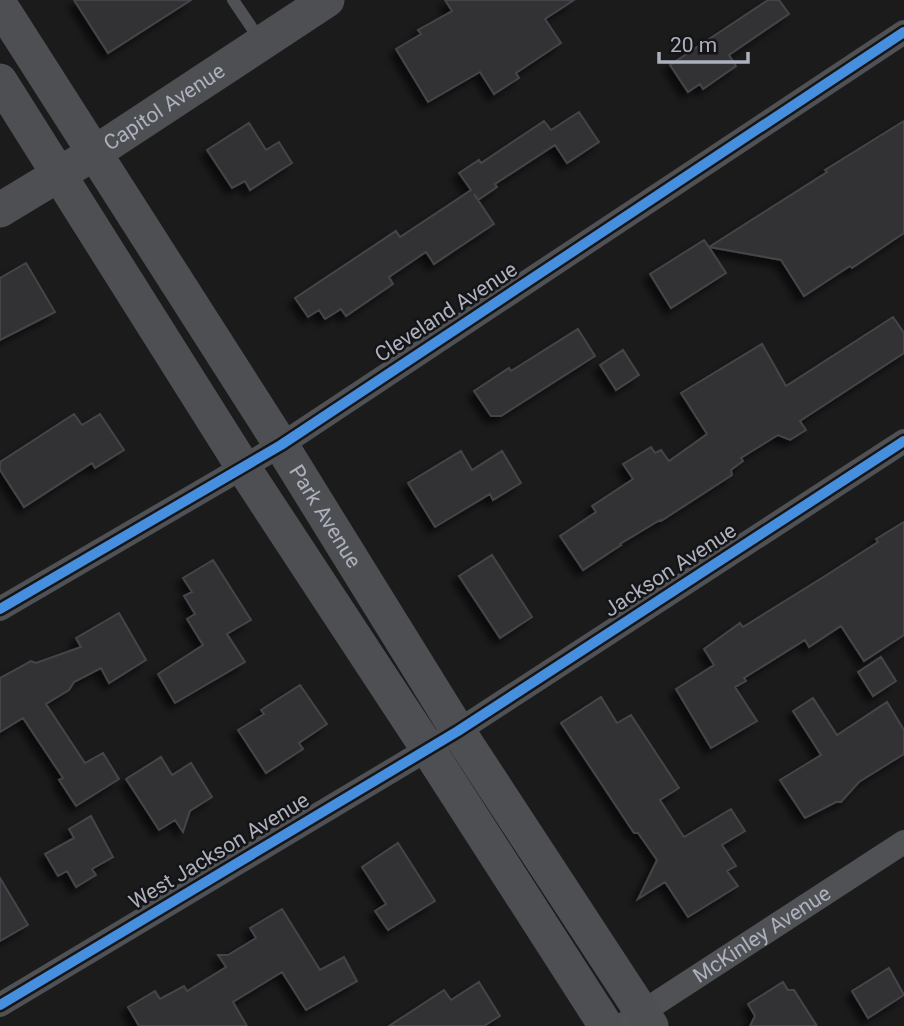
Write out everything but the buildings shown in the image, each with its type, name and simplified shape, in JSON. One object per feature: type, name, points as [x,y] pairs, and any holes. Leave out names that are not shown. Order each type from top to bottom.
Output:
[{"type":"main road","name":"Capitol Avenue","points":[[0,210],[96,152],[327,0]]},
{"type":"main road","name":"Park Avenue","points":[[0,5],[281,445],[638,1021]]},
{"type":"main road","name":"Park Avenue","points":[[0,81],[243,467],[428,748],[606,1026]]},
{"type":"street","name":"Cleveland Avenue","points":[[0,609],[281,445],[904,32]]},
{"type":"street","name":"Jackson Avenue","points":[[458,731],[904,441]]},
{"type":"street","name":"West Jackson Avenue","points":[[0,1005],[458,731]]},
{"type":"street","name":"McKinley Avenue","points":[[638,1021],[904,842]]},
{"type":"lane","points":[[233,0],[262,43]]},
{"type":"cycle path","points":[[0,609],[281,445],[904,32]]},
{"type":"cycle path","points":[[0,1005],[458,731],[904,441]]}]
